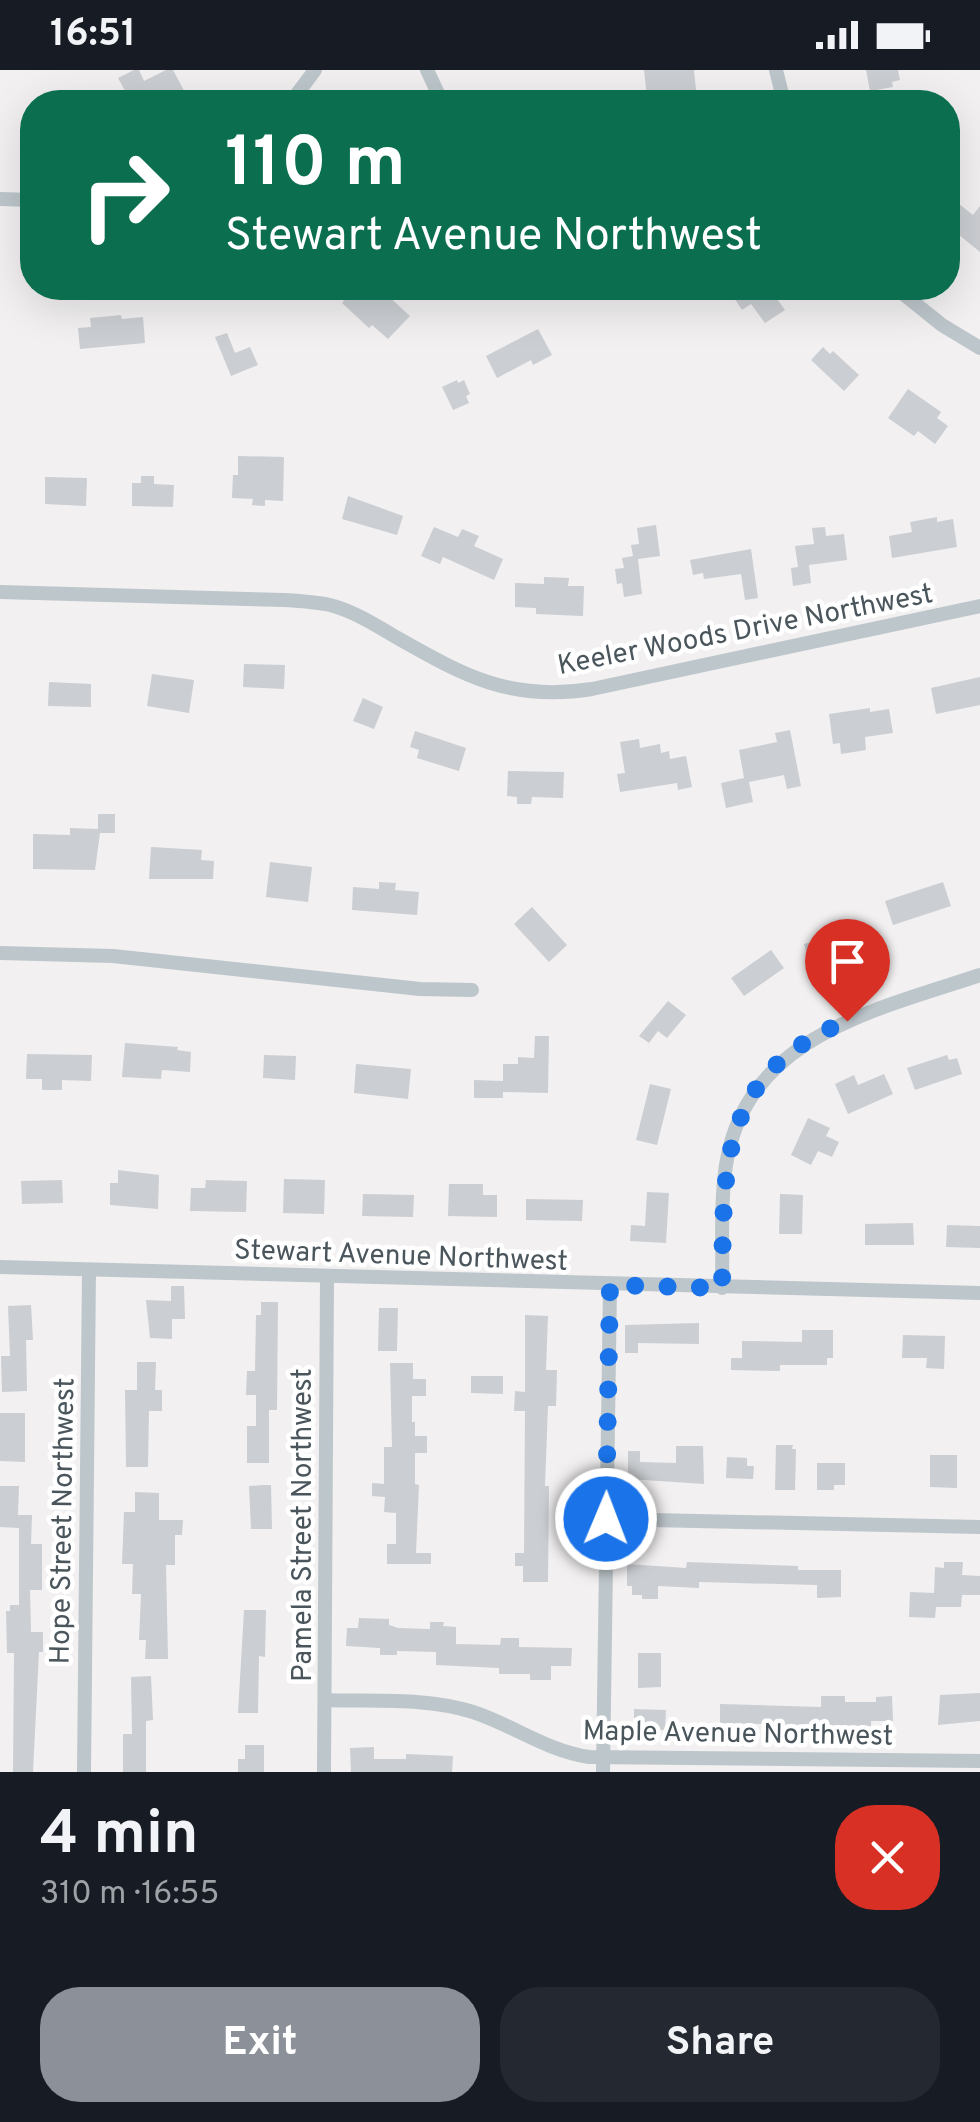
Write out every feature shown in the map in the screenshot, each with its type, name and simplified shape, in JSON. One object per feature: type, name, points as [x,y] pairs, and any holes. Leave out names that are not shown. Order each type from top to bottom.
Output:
[{"type":"street","points":[[911,300],[980,348]]},
{"type":"street","name":"Keeler Woods Drive Northwest","points":[[0,592],[284,600],[330,605],[362,618],[478,681],[547,694],[592,689],[980,606]]},
{"type":"street","points":[[0,953],[114,956],[420,989],[472,990]]},
{"type":"street","points":[[722,1288],[726,1162],[742,1114],[771,1071],[828,1028],[980,974]]},
{"type":"street","name":"Stewart Avenue Northwest","points":[[0,1267],[980,1293]]},
{"type":"street","name":"Hope Street Northwest","points":[[84,1772],[88,1270]]},
{"type":"street","name":"Pamela Street Northwest","points":[[324,1772],[327,1278]]},
{"type":"street","points":[[603,1765],[610,1285]]},
{"type":"street","points":[[606,1519],[980,1527]]},
{"type":"street","name":"Maple Avenue Northwest","points":[[325,1700],[455,1707],[557,1751],[603,1765],[980,1761]]},
{"type":"building","points":[[139,70],[144,81],[173,70],[184,90],[124,90],[118,78]]},
{"type":"building","points":[[644,70],[694,70],[696,90],[646,90]]},
{"type":"building","points":[[866,70],[898,70],[900,80],[892,82],[893,87],[870,90]]},
{"type":"building","points":[[960,205],[973,215],[980,206],[980,252],[960,236]]},
{"type":"building","points":[[393,300],[410,316],[388,339],[372,325],[369,328],[342,303]]},
{"type":"building","points":[[736,300],[778,300],[785,310],[765,323],[751,304],[742,310]]},
{"type":"building","points":[[121,315],[122,319],[143,317],[145,343],[80,349],[78,328],[91,327],[90,318]]},
{"type":"building","points":[[538,329],[552,355],[533,365],[531,360],[497,378],[486,356]]},
{"type":"building","points":[[227,333],[235,353],[250,347],[258,365],[231,376],[215,337]]},
{"type":"building","points":[[823,347],[859,375],[844,391],[811,360]]},
{"type":"building","points":[[464,380],[469,403],[453,410],[442,387]]},
{"type":"building","points":[[908,389],[941,412],[937,418],[948,426],[935,444],[918,431],[914,436],[888,418]]},
{"type":"building","points":[[238,456],[284,457],[283,501],[265,500],[265,506],[252,505],[253,499],[232,498]]},
{"type":"building","points":[[141,476],[154,476],[154,484],[174,485],[173,507],[132,506],[132,483],[141,483]]},
{"type":"building","points":[[45,477],[87,478],[86,506],[45,504]]},
{"type":"building","points":[[348,496],[403,516],[397,535],[342,519]]},
{"type":"building","points":[[937,517],[937,522],[953,519],[957,547],[892,558],[889,536],[912,532],[910,522]]},
{"type":"building","points":[[656,525],[660,556],[638,559],[642,594],[624,597],[615,569],[624,568],[622,558],[633,556],[631,545],[639,544],[637,528]]},
{"type":"building","points":[[434,527],[458,537],[462,529],[479,536],[474,546],[503,559],[494,580],[443,557],[440,564],[421,556]]},
{"type":"building","points":[[825,527],[826,536],[844,534],[847,560],[809,565],[811,583],[793,586],[791,568],[798,567],[795,546],[814,544],[812,528]]},
{"type":"building","points":[[751,549],[758,598],[745,600],[741,574],[704,579],[703,573],[693,575],[690,560]]},
{"type":"building","points":[[544,577],[569,578],[568,586],[584,586],[583,616],[536,614],[536,608],[515,607],[515,583],[544,584]]},
{"type":"building","points":[[244,664],[285,665],[284,689],[243,687]]},
{"type":"building","points":[[152,674],[194,680],[189,713],[147,706]]},
{"type":"building","points":[[980,677],[980,705],[936,714],[931,688]]},
{"type":"building","points":[[49,682],[91,684],[91,707],[48,706]]},
{"type":"building","points":[[363,698],[383,707],[374,729],[353,721]]},
{"type":"building","points":[[870,708],[870,712],[889,709],[893,733],[865,737],[866,750],[841,754],[840,743],[833,744],[829,714]]},
{"type":"building","points":[[790,730],[801,786],[787,789],[784,775],[749,782],[753,802],[726,808],[721,783],[744,778],[739,750],[777,742],[775,733]]},
{"type":"building","points":[[415,731],[466,748],[459,771],[417,758],[419,750],[410,747]]},
{"type":"building","points":[[639,739],[640,748],[660,744],[661,753],[669,751],[670,759],[686,756],[692,787],[678,790],[677,783],[620,792],[617,774],[625,773],[620,742]]},
{"type":"building","points":[[508,771],[564,772],[563,798],[532,797],[531,804],[517,804],[517,797],[507,796]]},
{"type":"building","points":[[98,814],[115,814],[115,833],[100,833],[95,870],[33,869],[33,834],[70,835],[70,828],[98,829]]},
{"type":"building","points":[[151,847],[202,850],[201,860],[214,861],[213,879],[149,879]]},
{"type":"building","points":[[270,862],[312,867],[308,902],[266,897]]},
{"type":"building","points":[[379,882],[396,883],[395,890],[419,892],[417,915],[352,910],[353,887],[379,889]]},
{"type":"building","points":[[943,882],[951,906],[893,925],[885,901]]},
{"type":"building","points":[[532,907],[567,945],[549,962],[514,924]]},
{"type":"building","points":[[858,929],[864,949],[810,965],[804,944]]},
{"type":"building","points":[[771,950],[784,968],[744,996],[731,978]]},
{"type":"building","points":[[668,1001],[686,1015],[667,1038],[658,1031],[649,1043],[639,1036]]},
{"type":"building","points":[[535,1036],[549,1036],[548,1093],[503,1092],[503,1098],[474,1098],[474,1080],[503,1081],[503,1064],[518,1064],[518,1057],[534,1058]]},
{"type":"building","points":[[125,1043],[178,1047],[177,1050],[191,1052],[190,1072],[162,1070],[161,1079],[122,1077]]},
{"type":"building","points":[[27,1054],[92,1055],[91,1081],[62,1080],[62,1090],[42,1090],[42,1079],[26,1079]]},
{"type":"building","points":[[264,1055],[296,1056],[295,1080],[263,1078]]},
{"type":"building","points":[[947,1055],[949,1060],[957,1058],[962,1074],[915,1090],[907,1068]]},
{"type":"building","points":[[356,1064],[411,1069],[408,1099],[354,1093]]},
{"type":"building","points":[[884,1074],[893,1094],[848,1114],[835,1084],[854,1075],[858,1085]]},
{"type":"building","points":[[650,1084],[671,1089],[657,1145],[636,1140]]},
{"type":"building","points":[[808,1118],[830,1128],[826,1136],[839,1142],[832,1157],[818,1151],[811,1165],[791,1155]]},
{"type":"building","points":[[118,1170],[159,1175],[158,1209],[110,1205],[110,1183],[118,1183]]},
{"type":"building","points":[[284,1179],[325,1180],[324,1214],[283,1213]]},
{"type":"building","points":[[62,1180],[63,1203],[22,1204],[21,1181]]},
{"type":"building","points":[[206,1180],[247,1181],[246,1212],[190,1211],[191,1188],[205,1188]]},
{"type":"building","points":[[449,1184],[483,1184],[483,1195],[497,1195],[497,1217],[448,1216]]},
{"type":"building","points":[[647,1192],[669,1193],[666,1243],[630,1241],[631,1225],[645,1226]]},
{"type":"building","points":[[363,1194],[414,1195],[413,1217],[362,1216]]},
{"type":"building","points":[[780,1194],[803,1195],[802,1234],[779,1234]]},
{"type":"building","points":[[526,1199],[583,1200],[582,1221],[526,1220]]},
{"type":"building","points":[[913,1223],[914,1245],[865,1245],[865,1224]]},
{"type":"building","points":[[947,1225],[980,1226],[980,1248],[946,1247]]},
{"type":"building","points":[[171,1286],[184,1286],[185,1319],[172,1319],[172,1339],[150,1338],[146,1300],[171,1301]]},
{"type":"building","points":[[261,1302],[278,1302],[277,1410],[269,1410],[269,1463],[247,1463],[247,1426],[256,1426],[256,1395],[246,1395],[247,1371],[255,1371],[256,1315],[261,1315]]},
{"type":"building","points":[[31,1305],[33,1340],[26,1340],[27,1391],[2,1392],[1,1356],[10,1356],[8,1306]]},
{"type":"building","points":[[379,1308],[398,1308],[397,1351],[378,1351]]},
{"type":"building","points":[[525,1315],[548,1316],[546,1370],[557,1370],[556,1406],[548,1406],[548,1582],[523,1582],[523,1566],[515,1566],[515,1553],[524,1553],[525,1411],[514,1411],[515,1391],[525,1392]]},
{"type":"building","points":[[699,1323],[699,1344],[638,1343],[638,1353],[625,1353],[625,1325]]},
{"type":"building","points":[[802,1330],[833,1330],[833,1358],[827,1358],[827,1365],[780,1365],[780,1371],[731,1370],[731,1358],[742,1358],[742,1341],[802,1342]]},
{"type":"building","points":[[903,1335],[945,1336],[944,1369],[926,1368],[927,1358],[902,1358]]},
{"type":"building","points":[[137,1362],[156,1362],[155,1390],[162,1390],[162,1411],[149,1411],[148,1467],[126,1467],[125,1390],[137,1390]]},
{"type":"building","points":[[390,1363],[413,1363],[413,1379],[426,1379],[426,1396],[412,1396],[412,1422],[415,1436],[427,1436],[427,1453],[415,1453],[415,1484],[419,1485],[416,1553],[431,1553],[431,1564],[387,1564],[387,1544],[396,1544],[396,1513],[384,1512],[385,1497],[372,1496],[372,1483],[384,1484],[384,1447],[392,1447]]},
{"type":"building","points":[[471,1376],[503,1376],[503,1394],[471,1393]]},
{"type":"building","points":[[0,1413],[25,1413],[25,1462],[0,1461]]},
{"type":"building","points":[[776,1445],[793,1445],[792,1449],[796,1449],[795,1490],[775,1490]]},
{"type":"building","points":[[676,1446],[703,1446],[704,1484],[628,1479],[628,1451],[640,1451],[640,1462],[676,1463]]},
{"type":"building","points":[[930,1455],[957,1455],[957,1488],[930,1487]]},
{"type":"building","points":[[727,1457],[747,1458],[747,1466],[754,1466],[753,1479],[726,1478]]},
{"type":"building","points":[[817,1463],[845,1463],[845,1485],[817,1490]]},
{"type":"building","points":[[271,1485],[272,1529],[251,1529],[249,1486]]},
{"type":"building","points":[[0,1486],[19,1486],[18,1515],[32,1515],[31,1544],[42,1544],[42,1590],[30,1590],[31,1632],[43,1632],[33,1772],[13,1772],[14,1653],[7,1653],[6,1611],[10,1611],[10,1605],[19,1605],[19,1528],[0,1527]]},
{"type":"building","points":[[135,1492],[159,1493],[159,1520],[183,1520],[182,1535],[175,1535],[175,1565],[166,1565],[168,1659],[145,1659],[146,1640],[139,1640],[141,1594],[132,1594],[133,1564],[122,1564],[124,1512],[135,1512]]},
{"type":"building","points":[[687,1562],[841,1570],[841,1597],[817,1598],[817,1585],[699,1582],[699,1588],[658,1586],[658,1599],[642,1599],[642,1595],[632,1595],[632,1586],[627,1586],[627,1564],[686,1568]]},
{"type":"building","points":[[944,1562],[963,1562],[962,1575],[980,1576],[980,1595],[962,1595],[961,1607],[936,1607],[935,1618],[909,1617],[910,1592],[934,1593],[935,1567],[944,1568]]},
{"type":"building","points":[[244,1610],[266,1610],[265,1657],[259,1656],[258,1713],[238,1713]]},
{"type":"building","points":[[359,1618],[389,1619],[389,1625],[398,1628],[430,1629],[430,1622],[444,1622],[443,1626],[456,1627],[456,1644],[500,1645],[501,1638],[519,1638],[519,1647],[572,1648],[571,1666],[551,1666],[551,1680],[530,1680],[530,1674],[499,1674],[499,1668],[436,1665],[436,1652],[397,1651],[397,1655],[380,1655],[380,1648],[346,1646],[347,1628],[358,1628]]},
{"type":"building","points":[[638,1653],[661,1653],[661,1687],[638,1688]]},
{"type":"building","points":[[151,1676],[153,1720],[146,1721],[146,1772],[123,1772],[123,1734],[132,1734],[131,1677]]},
{"type":"building","points":[[980,1693],[980,1721],[938,1725],[940,1695]]},
{"type":"building","points":[[821,1696],[845,1696],[845,1702],[876,1702],[876,1697],[892,1696],[893,1721],[871,1721],[871,1726],[720,1723],[720,1704],[821,1707]]},
{"type":"building","points":[[634,1709],[666,1710],[665,1730],[634,1729]]},
{"type":"building","points":[[245,1745],[264,1745],[264,1772],[238,1772],[238,1759],[245,1759]]},
{"type":"building","points":[[374,1747],[374,1759],[406,1759],[406,1754],[453,1756],[452,1772],[351,1772],[350,1748]]},
{"type":"route","points":[[606,1519],[610,1285],[722,1288],[726,1162],[742,1114],[784,1058],[828,1028],[847,1021]]}]
